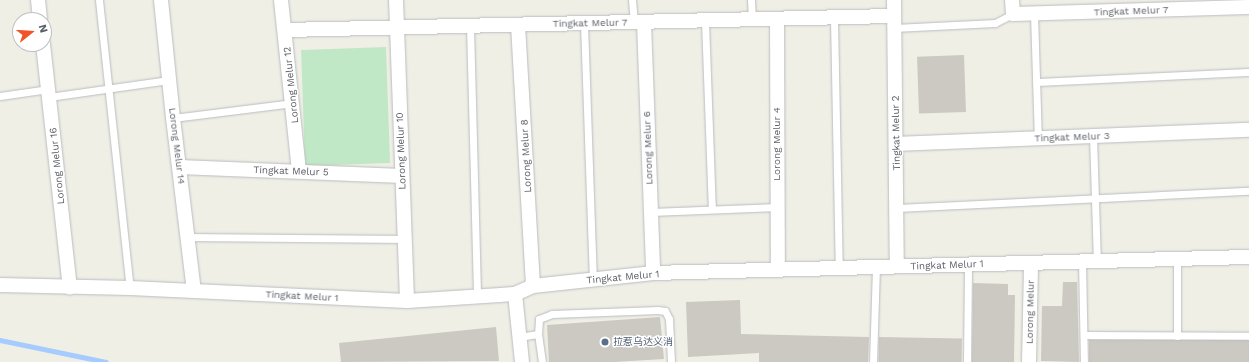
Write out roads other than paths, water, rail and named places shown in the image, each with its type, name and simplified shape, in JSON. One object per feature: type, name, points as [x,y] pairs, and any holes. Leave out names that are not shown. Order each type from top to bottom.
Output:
[{"type":"street","points":[[38,0],[39,12]]},
{"type":"street","name":"Lorong Melur 14","points":[[161,0],[173,118],[194,291]]},
{"type":"street","name":"Lorong Melur 12","points":[[281,0],[299,171]]},
{"type":"street","name":"Lorong Melur 10","points":[[396,0],[407,301]]},
{"type":"street","name":"Tingkat Melur 2","points":[[894,0],[897,266]]},
{"type":"street","points":[[1012,0],[1013,14]]},
{"type":"street","name":"Tingkat Melur 7","points":[[1013,14],[1034,14],[1153,5],[1249,7]]},
{"type":"street","name":"Tingkat Melur 7","points":[[285,30],[834,18],[894,22]]},
{"type":"street","name":"Lorong Melur 4","points":[[777,19],[778,270]]},
{"type":"street","name":"Lorong Melur 6","points":[[639,22],[651,212],[653,273]]},
{"type":"street","name":"Lorong Melur 8","points":[[518,25],[533,286]]},
{"type":"street","name":"Lorong Melur 16","points":[[44,52],[70,288]]},
{"type":"street","name":"Tingkat Melur 3","points":[[896,144],[1249,130]]},
{"type":"street","name":"Tingkat Melur 5","points":[[180,167],[402,176]]},
{"type":"street","name":"Tingkat Melur 1","points":[[0,285],[70,288],[130,288],[407,301],[515,294],[533,286],[653,273],[1249,257]]},
{"type":"street","name":"Lorong Melur","points":[[1029,362],[1031,263]]},
{"type":"street","points":[[515,294],[522,362]]},
{"type":"lane","points":[[99,0],[130,288]]},
{"type":"lane","points":[[632,0],[639,22]]},
{"type":"lane","points":[[751,0],[752,20]]},
{"type":"lane","points":[[894,22],[995,23],[1013,14]]},
{"type":"lane","points":[[1034,14],[1038,138]]},
{"type":"lane","points":[[834,18],[839,268]]},
{"type":"lane","points":[[705,21],[712,209]]},
{"type":"lane","points":[[584,24],[593,280]]},
{"type":"lane","points":[[470,26],[477,297]]},
{"type":"lane","points":[[1036,82],[1249,72]]},
{"type":"lane","points":[[0,96],[109,88],[169,80]]},
{"type":"lane","points":[[173,118],[293,103]]},
{"type":"lane","points":[[1093,136],[1097,261]]},
{"type":"lane","points":[[897,208],[1249,191]]},
{"type":"lane","points":[[651,212],[778,207]]},
{"type":"lane","points":[[188,237],[404,239]]},
{"type":"lane","points":[[1177,259],[1177,336]]},
{"type":"lane","points":[[1082,261],[1085,335],[1084,362]]},
{"type":"lane","points":[[967,362],[968,264]]},
{"type":"lane","points":[[873,362],[876,267]]},
{"type":"lane","points":[[542,362],[538,334],[539,318],[552,314],[658,310],[665,311],[669,319],[671,362]]},
{"type":"lane","points":[[519,337],[538,334]]},
{"type":"lane","points":[[1085,335],[1249,336]]},
{"type":"waterway","points":[[0,340],[106,362]]},
{"type":"place","name":"拉惹乌达义消","points":[[605,342]]}]
